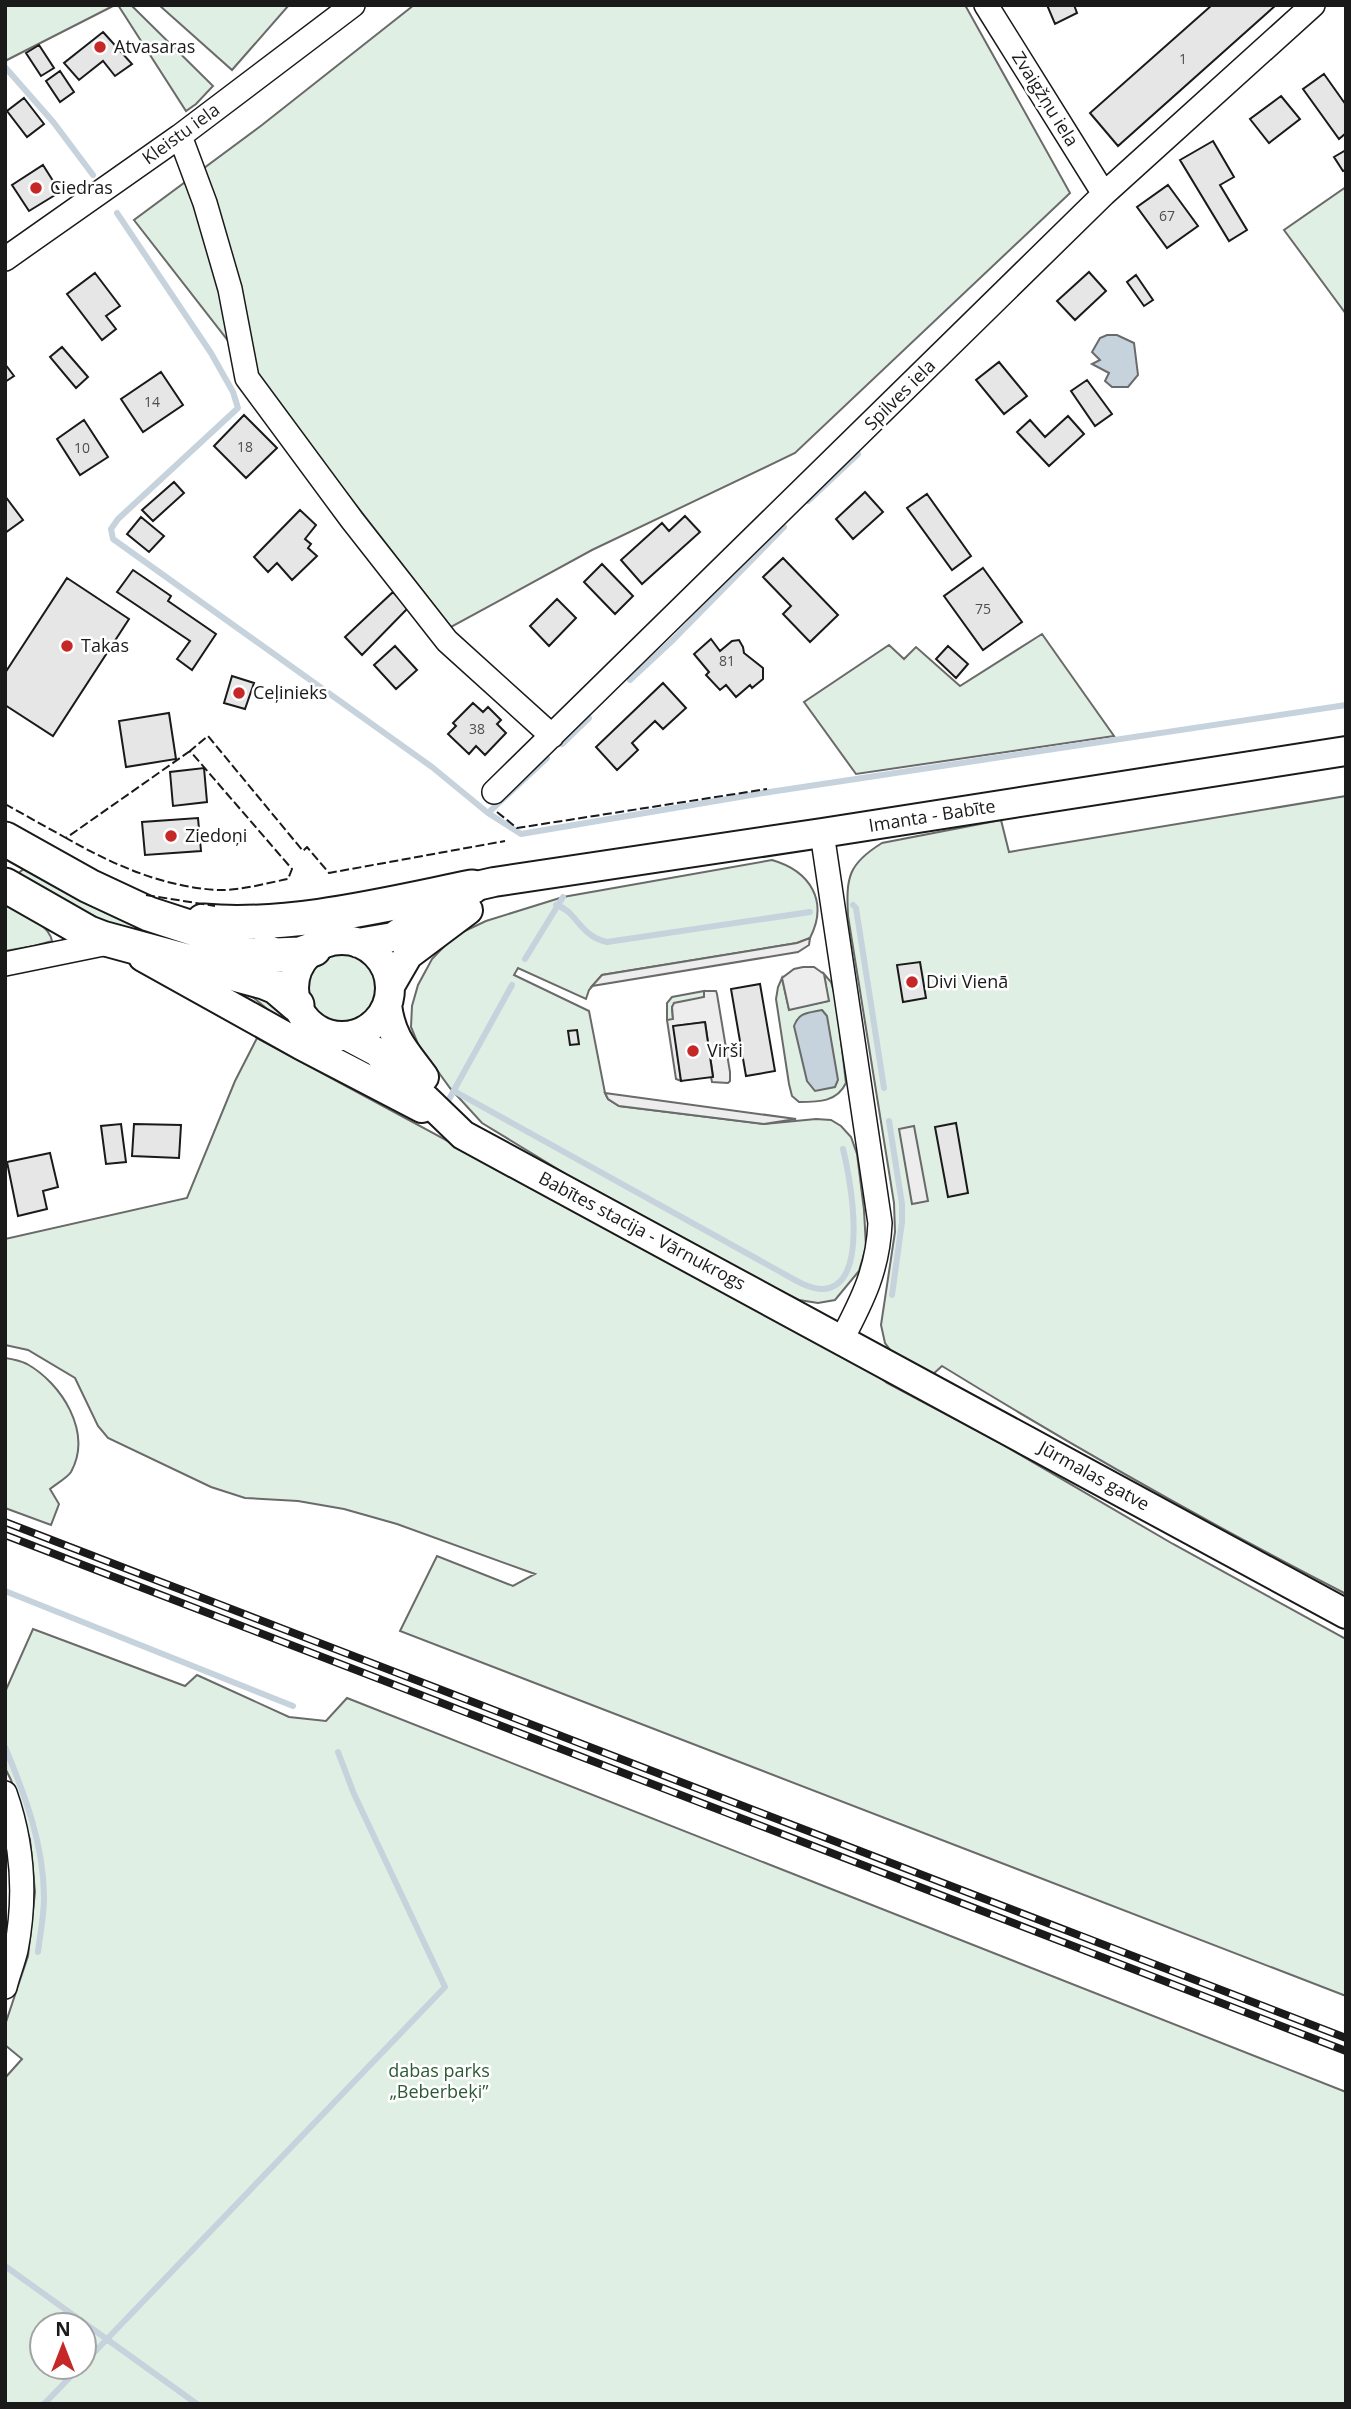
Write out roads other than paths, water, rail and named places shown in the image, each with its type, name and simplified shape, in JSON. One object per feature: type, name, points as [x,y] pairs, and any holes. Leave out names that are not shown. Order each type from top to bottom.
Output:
[{"type":"highway","points":[[5,839],[89,886],[149,914],[275,955],[300,954],[314,949]]},
{"type":"highway","points":[[5,885],[89,933],[264,982],[276,987],[297,1005]]},
{"type":"highway","points":[[149,914],[214,922],[278,921],[471,887]]},
{"type":"main road","name":"Imanta - Babīte","points":[[358,943],[393,937],[471,887],[494,882],[1346,751]]},
{"type":"main road","name":"Imanta - Babīte","points":[[388,996],[408,955],[450,922],[518,880]]},
{"type":"main road","points":[[335,941],[358,943],[368,948],[384,965],[388,996],[381,1017],[360,1033],[347,1036],[322,1032],[303,1016],[297,1005],[295,980],[298,968],[314,949],[335,941]]},
{"type":"main road","points":[[116,942],[301,1045],[446,1120]]},
{"type":"main road","name":"Babītes stacija - Vārnukrogs","points":[[388,996],[389,1025],[395,1038],[423,1077],[446,1120]]},
{"type":"main road","name":"Babītes stacija - Vārnukrogs","points":[[347,1036],[377,1052],[463,1135],[842,1339]]},
{"type":"main road","name":"Jūrmalas gatve","points":[[842,1339],[1346,1614]]},
{"type":"street","name":"Kleistu iela","points":[[5,259],[180,136],[353,5]]},
{"type":"street","name":"Zvaigžņu iela","points":[[986,5],[1104,194]]},
{"type":"street","name":"Spilves iela","points":[[494,792],[1104,194],[1312,5]]},
{"type":"street","points":[[180,136],[205,203],[230,289],[247,378],[352,520],[447,641],[552,736]]},
{"type":"street","points":[[822,833],[880,1223],[879,1250],[873,1273],[842,1339]]},
{"type":"street","points":[[5,964],[33,960],[84,946],[116,942]]},
{"type":"street","points":[[5,1793],[17,1836],[22,1881],[20,1928],[5,1987]]},
{"type":"waterway","points":[[5,67],[54,123],[93,175]]},
{"type":"waterway","points":[[117,213],[211,353],[233,392],[238,408],[118,519],[111,529],[113,539],[432,767],[488,813],[521,834],[763,793],[1346,705]]},
{"type":"waterway","points":[[808,501],[858,454]]},
{"type":"waterway","points":[[630,680],[784,527]]},
{"type":"waterway","points":[[562,744],[589,718]]},
{"type":"waterway","points":[[488,813],[547,758]]},
{"type":"waterway","points":[[525,959],[563,897]]},
{"type":"waterway","points":[[556,905],[569,912],[590,935],[607,942],[810,912]]},
{"type":"waterway","points":[[853,905],[856,908],[884,1088]]},
{"type":"waterway","points":[[448,1101],[512,985]]},
{"type":"waterway","points":[[454,1091],[793,1279],[823,1289],[838,1283],[847,1270],[852,1251],[854,1228],[850,1182],[843,1149]]},
{"type":"waterway","points":[[889,1121],[902,1204],[892,1295]]},
{"type":"waterway","points":[[5,1591],[293,1706]]},
{"type":"waterway","points":[[5,1747],[26,1802],[41,1859],[44,1905],[38,1952]]},
{"type":"waterway","points":[[98,2348],[445,1987],[354,1794],[338,1752]]},
{"type":"waterway","points":[[5,2266],[197,2404]]},
{"type":"waterway","points":[[44,2404],[66,2381]]},
{"type":"railway","points":[[5,1522],[1346,2038]]},
{"type":"railway","points":[[5,1535],[1346,2051]]},
{"type":"place","name":"Atvasaras","points":[[100,47]]},
{"type":"place","name":"Ciedras","points":[[36,188]]},
{"type":"place","name":"Takas","points":[[67,646]]},
{"type":"place","name":"Ceļinieks","points":[[239,693]]},
{"type":"place","name":"Ziedoņi","points":[[171,836]]},
{"type":"place","name":"Divi Vienā","points":[[912,982]]},
{"type":"place","name":"Virši","points":[[693,1051]]},
{"type":"park label","name":"dabas parks „Beberbeķi”","points":[[439,2081]]}]
